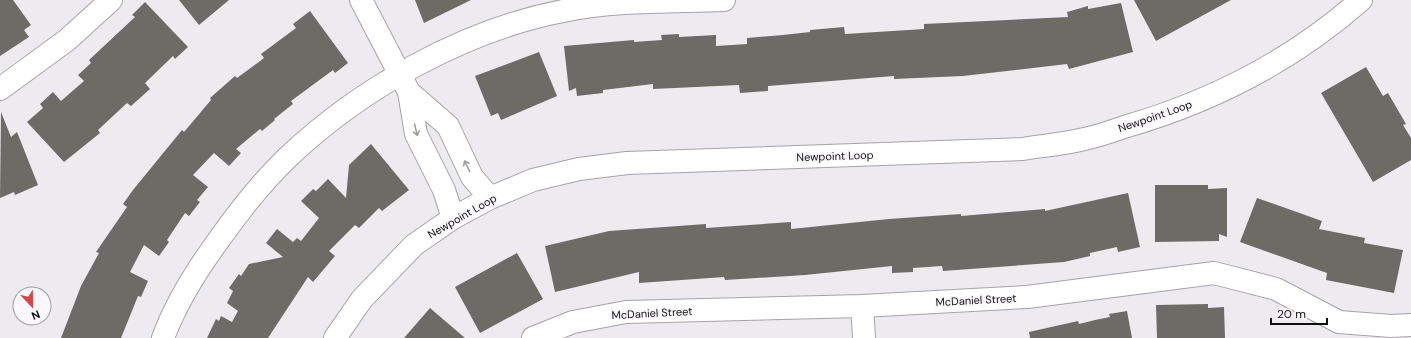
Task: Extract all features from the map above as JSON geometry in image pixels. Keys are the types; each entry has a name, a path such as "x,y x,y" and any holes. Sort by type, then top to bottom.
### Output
{"street":[{"path":"0,89 67,40 111,0"},
{"path":"361,0 404,83 416,134 444,190 453,218"},
{"path":"162,338 177,305 193,278 237,214 261,184 288,157 318,131 404,83 484,33 538,16 599,6 724,0"},
{"name":"Newpoint Loop","path":"335,338 362,299 414,245 453,218 490,198 533,180 579,169 627,162 1023,150 1082,140 1148,120 1209,97 1273,64 1334,24 1361,0"},
{"path":"404,83 448,126 472,177 490,198"},
{"name":"McDaniel Street","path":"533,338 573,322 626,312 862,306 1027,297 1214,273 1276,289 1337,330 1411,325"},
{"path":"862,306 864,338"}],"building":[{"path":"0,0 13,0 31,25 24,30 29,37 0,56"},
{"path":"179,0 229,0 199,25"},
{"path":"415,0 471,0 424,23"},
{"path":"1134,0 1231,0 1156,41"},
{"path":"145,2 188,47 175,59 173,56 145,83 150,89 131,106 127,103 98,130 100,133 64,162 27,122 43,108 40,104 53,92 61,101 84,81 78,75 91,63 89,60 135,17 132,15"},
{"path":"1121,3 1133,52 1069,69 1067,64 963,76 894,79 894,76 768,86 768,91 740,93 739,85 653,89 653,84 603,90 603,93 577,96 576,88 569,91 564,46 634,40 634,42 662,40 661,35 679,34 679,37 716,35 716,46 747,44 747,38 844,27 845,34 924,29 924,24 1068,17 1067,12 1088,6 1088,9"},
{"path":"310,11 348,63 335,73 333,70 291,101 293,104 274,119 275,120 262,131 260,129 236,149 241,153 229,166 214,153 193,175 208,187 197,200 200,202 189,216 185,213 167,240 169,242 159,256 144,245 130,272 148,281 141,297 138,296 121,338 61,338 81,286 99,253 96,252 127,207 123,204 133,190 182,130 184,132 211,100 210,98 235,76 237,78 264,58 261,54 296,28 293,24"},
{"path":"539,52 557,96 501,120 498,113 491,116 475,76"},
{"path":"1366,67 1383,96 1388,93 1406,124 1403,125 1411,138 1411,160 1373,182 1321,93"},
{"path":"1,112 11,137 17,132 38,185 15,195 14,192 0,198"},
{"path":"371,144 409,190 382,211 379,208 359,228 355,225 329,251 335,256 313,282 308,277 268,338 207,338 216,319 219,321 221,316 232,322 238,311 227,303 233,291 229,288 239,274 241,276 249,264 283,257 266,243 277,229 293,242 297,238 301,241 319,218 301,201 313,189 316,191 328,179 346,198 349,165"},
{"path":"1155,185 1208,185 1208,189 1227,188 1227,237 1219,234 1219,241 1155,242"},
{"path":"1128,193 1140,247 1118,252 1117,247 1090,253 1090,256 1064,262 943,271 942,266 913,268 913,272 892,273 892,266 805,275 725,280 724,277 639,283 639,272 555,292 545,246 609,231 706,224 706,228 791,222 791,229 889,219 961,214 961,216 1045,209 1045,211"},
{"path":"1257,198 1322,221 1319,229 1365,238 1364,243 1403,250 1394,293 1326,280 1327,273 1240,242"},
{"path":"517,253 543,299 480,333 455,287"},
{"path":"1208,304 1208,308 1224,307 1225,338 1157,338 1156,305"},
{"path":"430,308 465,338 404,338"},
{"path":"1127,311 1132,338 1030,338 1029,332 1078,321 1079,324 1110,317 1109,314"}]}
